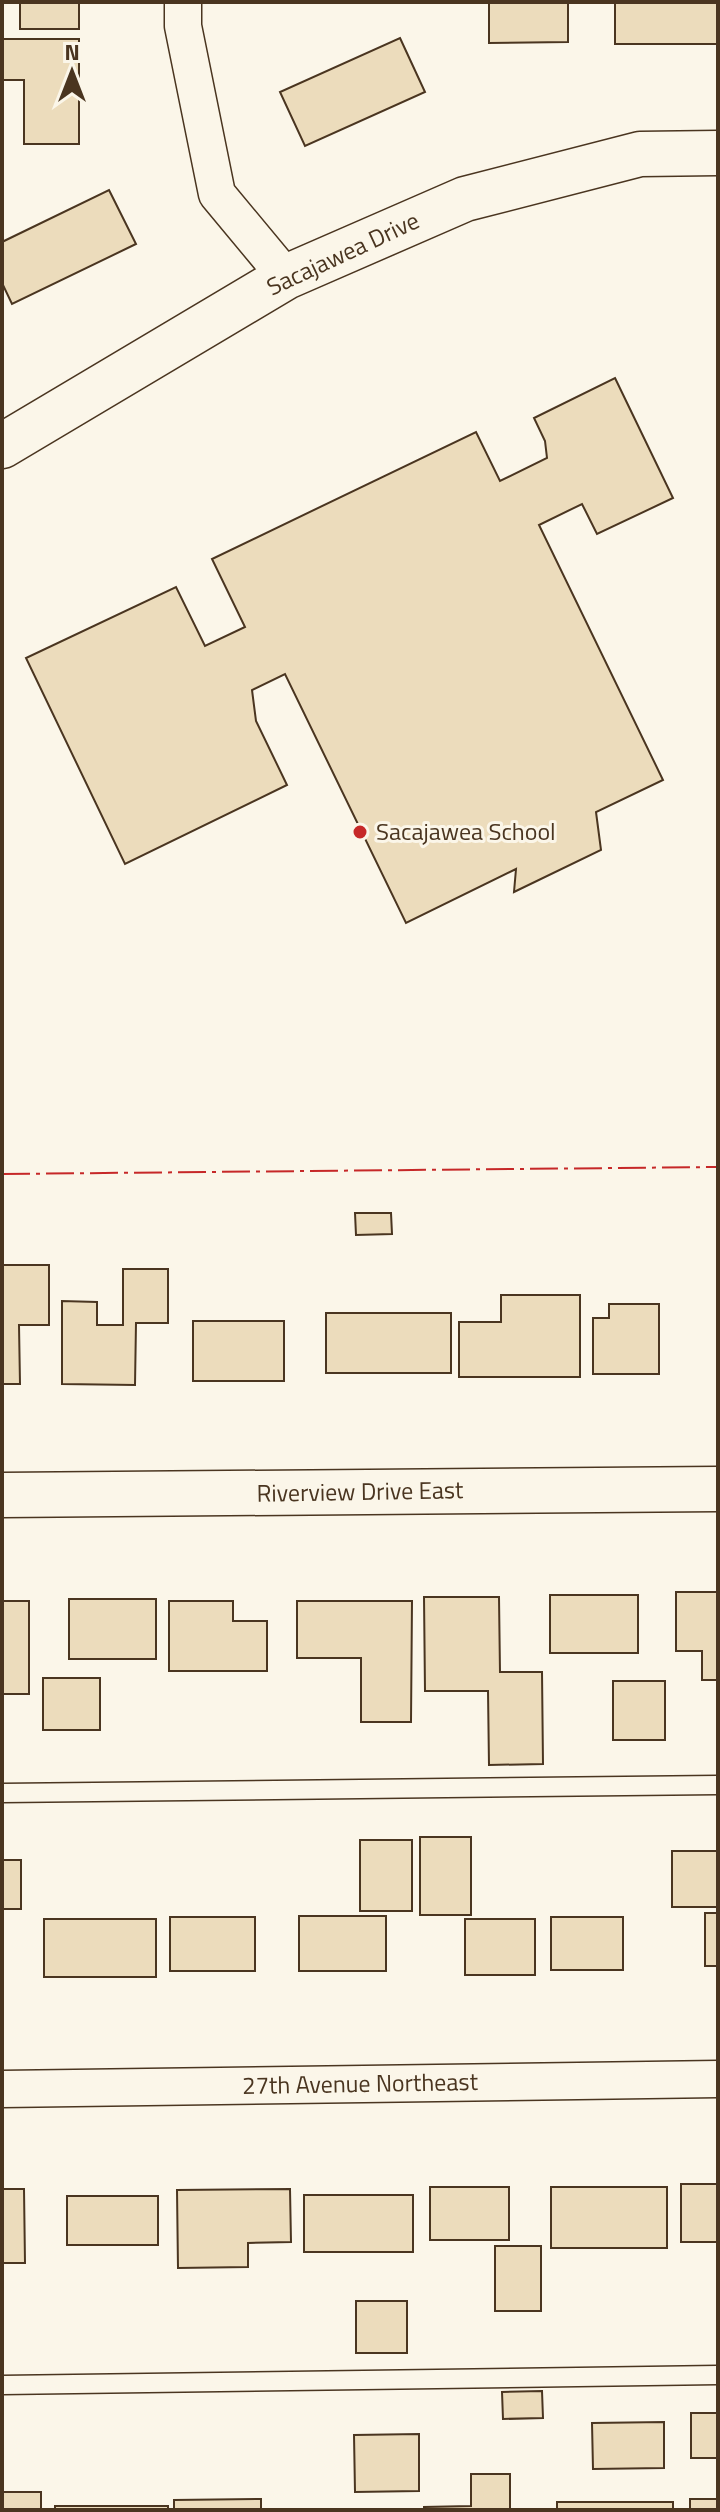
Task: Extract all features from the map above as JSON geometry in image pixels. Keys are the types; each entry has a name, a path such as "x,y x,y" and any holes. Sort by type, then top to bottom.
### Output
{"street":[{"path":"183,2 183,26 217,194 286,277"},
{"name":"Sacajawea Drive","path":"2,446 286,277 465,199 640,154 718,153"},
{"name":"Riverview Drive East","path":"2,1495 718,1489"},
{"name":"27th Avenue Northeast","path":"2,2089 718,2079"}],"lane":[{"path":"2,1793 718,1785"},
{"path":"2,2385 718,2375"}],"building":[{"path":"20,2 79,2 79,29 20,29"},
{"path":"489,2 568,2 568,42 489,43"},
{"path":"615,2 718,2 718,44 615,44"},
{"path":"400,38 425,92 305,146 280,92"},
{"path":"2,39 79,39 79,144 24,144 24,80 2,80"},
{"path":"109,190 136,244 12,304 2,283 2,242"},
{"path":"615,378 673,498 597,534 582,504 539,525 663,780 596,812 601,850 514,892 516,869 406,923 285,674 252,690 256,721 287,785 125,864 26,658 176,587 205,646 245,627 212,559 476,432 500,481 547,458 545,441 534,418"},
{"path":"355,1213 391,1213 392,1234 356,1235"},
{"path":"2,1265 49,1265 49,1325 19,1325 20,1384 2,1384"},
{"path":"123,1269 168,1269 168,1323 136,1323 135,1385 62,1384 62,1301 97,1302 97,1325 123,1325"},
{"path":"501,1295 580,1295 580,1377 459,1377 459,1322 501,1322"},
{"path":"609,1304 659,1304 659,1374 593,1374 593,1318 609,1318"},
{"path":"326,1313 451,1313 451,1373 326,1373"},
{"path":"193,1321 284,1321 284,1381 193,1381"},
{"path":"676,1592 718,1592 718,1680 702,1680 702,1651 676,1651"},
{"path":"550,1595 638,1595 638,1653 550,1653"},
{"path":"424,1597 499,1597 500,1672 542,1672 543,1764 489,1765 488,1691 425,1691"},
{"path":"69,1599 156,1599 156,1659 69,1659"},
{"path":"2,1601 29,1601 29,1694 2,1694"},
{"path":"169,1601 233,1601 233,1621 267,1621 267,1671 169,1671"},
{"path":"297,1601 412,1601 411,1722 361,1722 361,1658 297,1658"},
{"path":"43,1678 100,1678 100,1730 43,1730"},
{"path":"613,1681 665,1681 665,1740 613,1740"},
{"path":"420,1837 471,1837 471,1915 420,1915"},
{"path":"360,1840 412,1840 412,1911 360,1911"},
{"path":"672,1851 718,1851 718,1907 672,1907"},
{"path":"2,1860 21,1860 21,1909 2,1909"},
{"path":"705,1913 718,1913 718,1966 705,1966"},
{"path":"299,1916 386,1916 386,1971 299,1971"},
{"path":"170,1917 255,1917 255,1971 170,1971"},
{"path":"551,1917 623,1917 623,1970 551,1970"},
{"path":"44,1919 156,1919 156,1977 44,1977"},
{"path":"465,1919 535,1919 535,1975 465,1975"},
{"path":"681,2184 718,2184 718,2242 681,2242"},
{"path":"430,2187 509,2187 509,2240 430,2240"},
{"path":"551,2187 667,2187 667,2248 551,2248"},
{"path":"2,2189 24,2189 25,2263 2,2263"},
{"path":"290,2189 291,2242 248,2243 248,2267 178,2268 177,2190"},
{"path":"304,2195 413,2195 413,2252 304,2252"},
{"path":"67,2196 158,2196 158,2245 67,2245"},
{"path":"495,2246 541,2246 541,2311 495,2311"},
{"path":"356,2301 407,2301 407,2353 356,2353"},
{"path":"542,2391 543,2418 503,2419 502,2392"},
{"path":"691,2413 718,2413 718,2458 691,2458"},
{"path":"664,2422 664,2468 593,2469 592,2423"},
{"path":"419,2434 419,2491 355,2492 354,2435"},
{"path":"471,2474 510,2474 510,2510 424,2510 424,2507 471,2506"},
{"path":"2,2492 41,2492 41,2510 2,2510"},
{"path":"261,2499 261,2510 174,2510 174,2500"},
{"path":"690,2499 718,2499 718,2510 690,2510"},
{"path":"557,2502 673,2502 673,2510 557,2510"},
{"path":"55,2506 168,2506 168,2510 55,2510"}],"power":[{"path":"2,1174 718,1167"}],"place":[{"name":"Sacajawea School","path":"360,832"}]}
